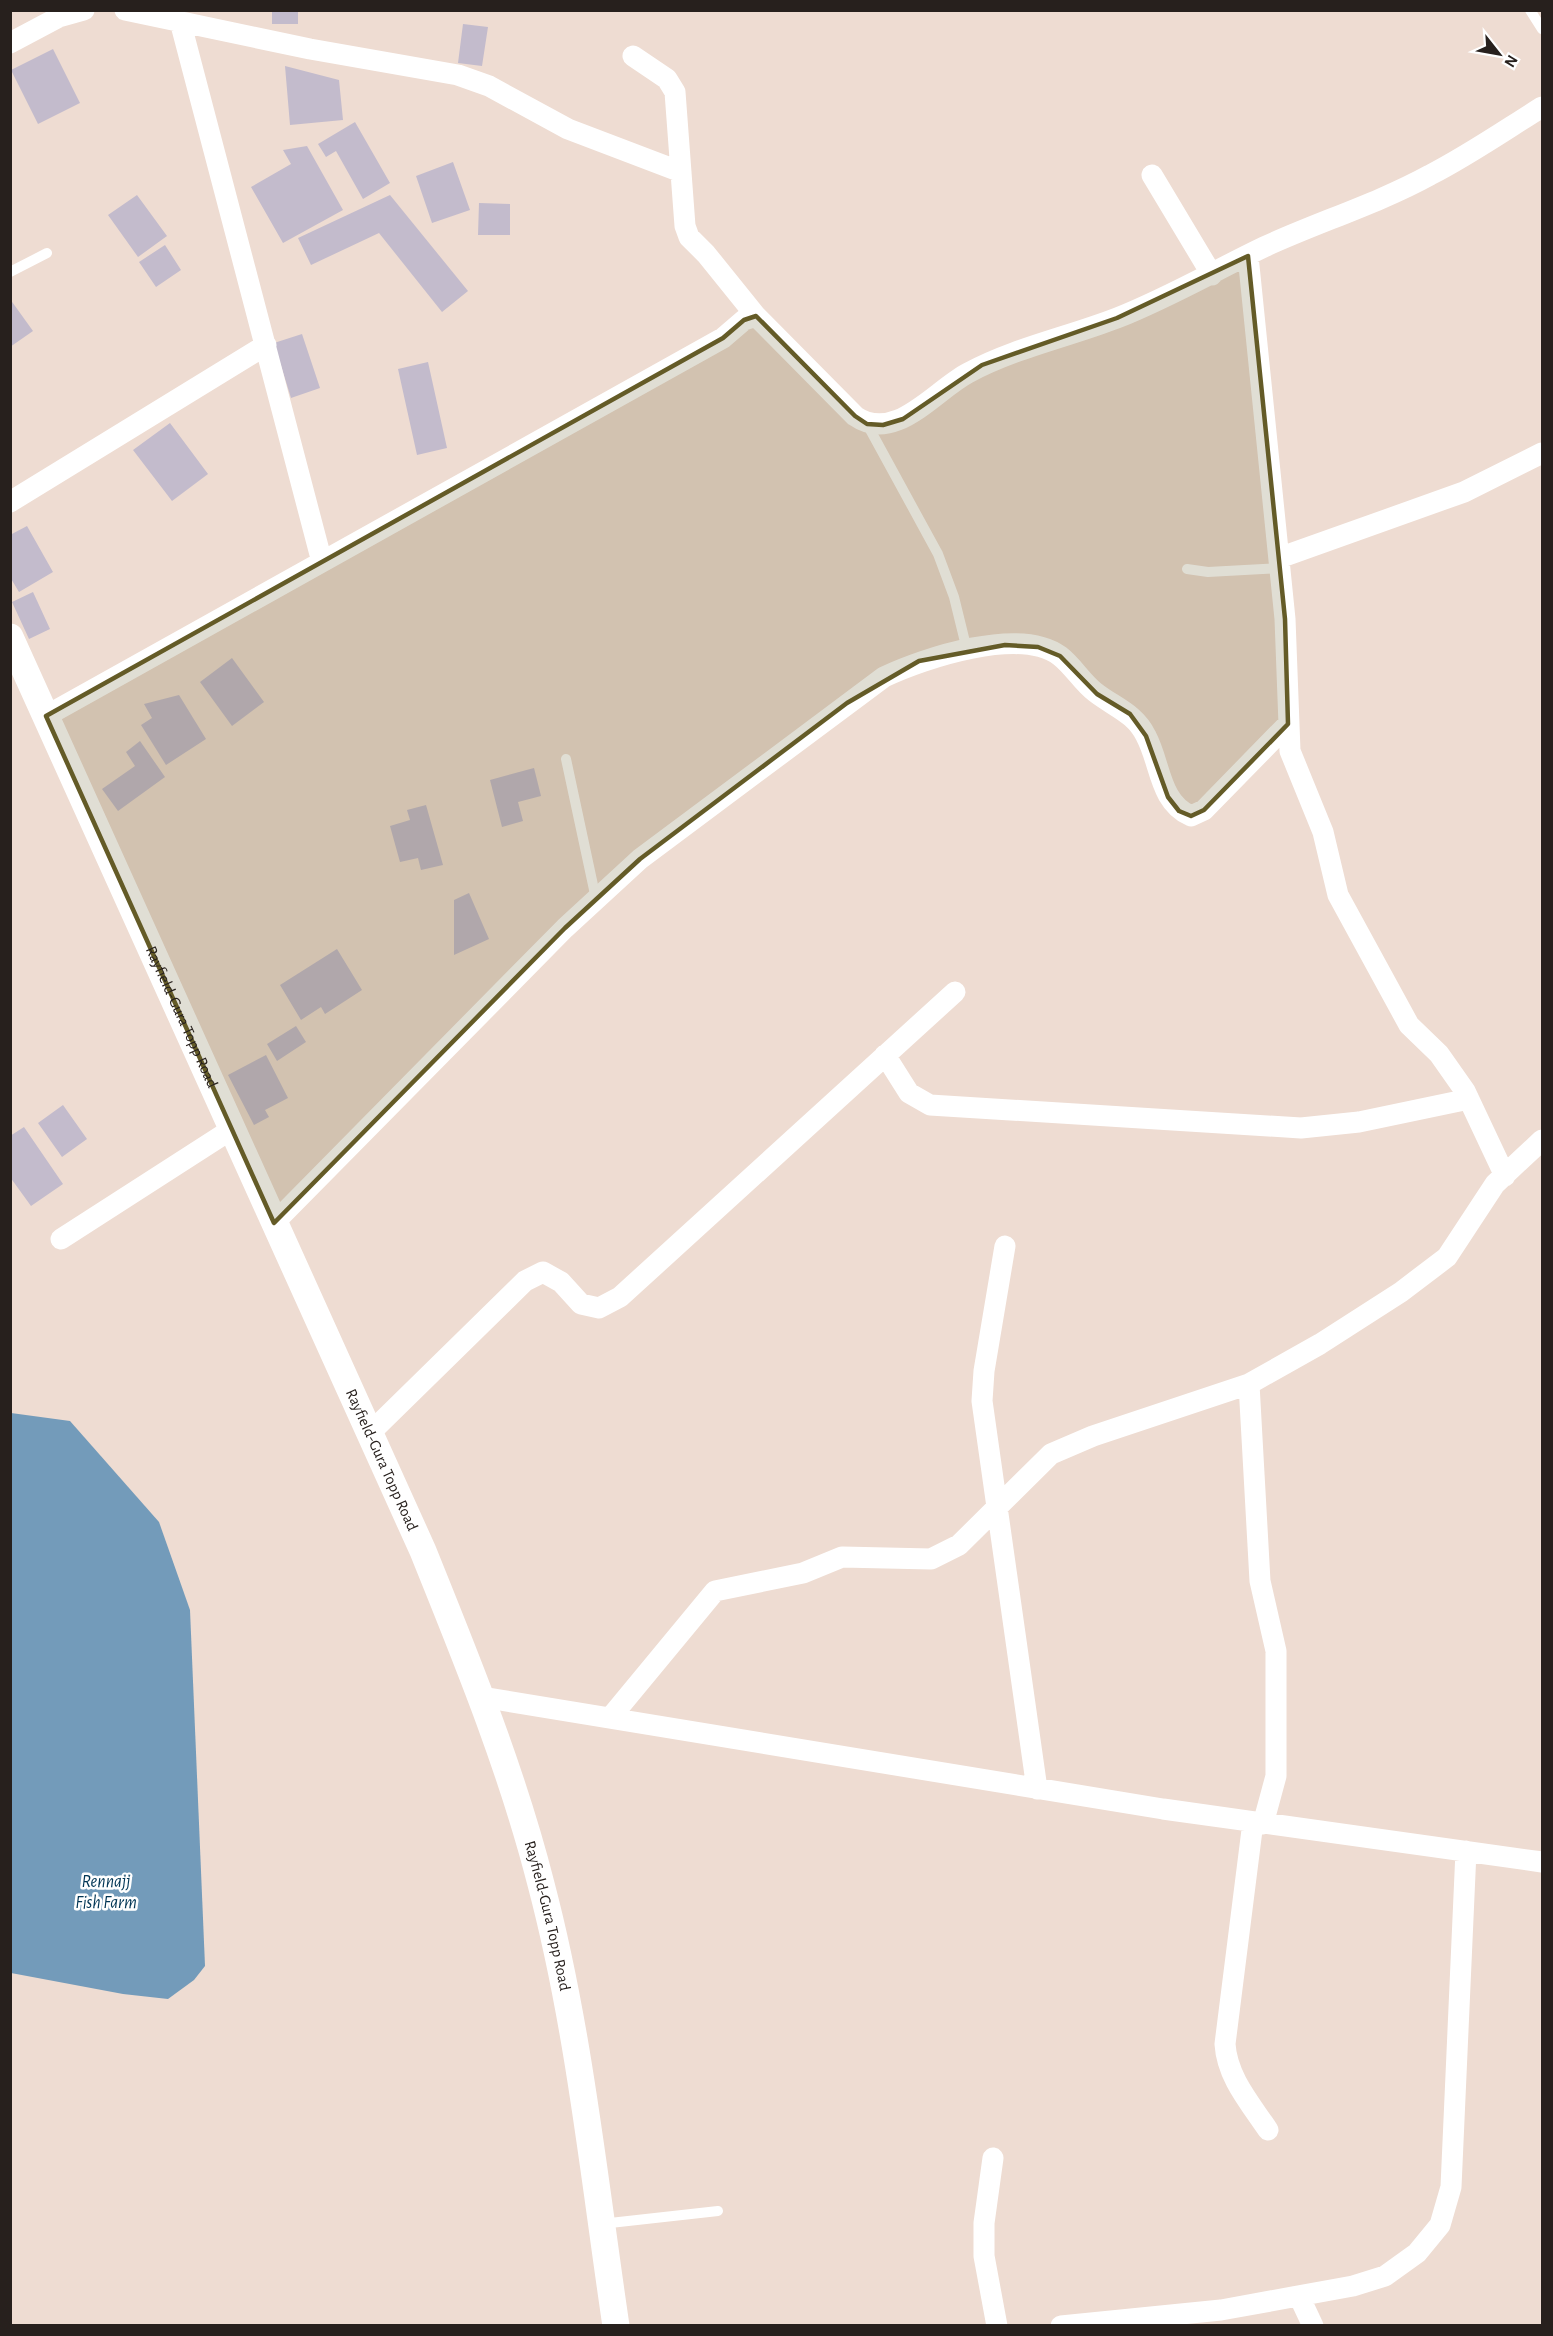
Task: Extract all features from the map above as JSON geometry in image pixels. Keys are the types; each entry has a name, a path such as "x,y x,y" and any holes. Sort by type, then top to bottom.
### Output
{"street":[{"path":"10,43 59,17 84,10"},
{"path":"125,10 310,49 458,75 489,86 568,129 681,171"},
{"path":"180,21 322,562"},
{"path":"633,56 667,79 675,92 685,226 689,237 706,254 756,316 855,416 867,424 883,425 903,419 948,385 982,365 1117,318 1248,256 1429,176 1542,107"},
{"path":"1152,175 1212,274"},
{"path":"1248,256 1280,563 1290,751 1323,832 1338,895 1409,1025 1439,1054 1469,1099 1505,1176"},
{"path":"46,716 723,338 744,320 756,316"},
{"path":"10,502 266,345"},
{"path":"1280,563 1464,492 1542,453"},
{"name":"Rayfield-Gura Topp Road","path":"10,637 423,1551 482,1697 541,1882 563,1977 616,2325"},
{"path":"274,1223 565,928 640,859 884,677 919,661 967,650 1005,645 1038,647 1060,656 1078,678 1097,694 1130,714 1146,736 1168,797 1179,811 1191,816 1204,810 1288,724"},
{"path":"370,1433 525,1281 543,1272 561,1282 581,1305 599,1308 620,1297 956,992"},
{"path":"885,1055 909,1093 930,1105 1301,1128 1359,1122 1469,1099"},
{"path":"61,1239 232,1129"},
{"path":"610,1718 715,1591 803,1573 842,1557 931,1559 959,1545 1051,1454 1093,1436 1249,1384 1320,1344 1401,1292 1447,1257 1495,1184 1542,1140"},
{"path":"1005,1246 984,1371 982,1401 1037,1789"},
{"path":"1249,1384 1260,1581 1276,1651 1276,1776 1258,1823 1225,2044 1226,2061 1234,2079 1268,2130"},
{"path":"482,1697 1037,1789 1258,1823 1542,1862"},
{"path":"1061,2325 1162,2321 1353,2286 1385,2276 1417,2253 1440,2225 1451,2187 1466,1851"},
{"path":"993,2158 986,2200 984,2256 997,2325"},
{"path":"1299,2296 1313,2325"}],"lane":[{"path":"1530,10 1542,29"},
{"path":"10,272 47,252"},
{"path":"867,424 938,554 954,597 967,650"},
{"path":"1187,569 1215,572 1280,563"},
{"path":"566,759 596,900"},
{"path":"601,2224 718,2211"}],"highlighted area":[{"path":"1248,256 1285,619 1288,724 1204,810 1191,816 1179,811 1168,797 1146,736 1130,714 1097,694 1060,656 1038,647 1005,645 919,661 847,703 640,859 565,928 274,1223 46,716 723,338 744,320 756,316 855,416 867,424 883,425 903,419 982,365 1117,318"}],"water":[{"name":"Rennajj Fish Farm","path":"11,1413 70,1421 159,1522 190,1610 205,1966 194,1980 168,1999 123,1994 11,1973"}],"building":[{"path":"272,10 298,10 298,24 272,24"},
{"path":"463,24 488,27 482,66 458,63"},
{"path":"53,49 80,103 38,124 11,70"},
{"path":"285,66 339,80 343,120 290,125"},
{"path":"355,122 390,183 363,199 336,151 326,157 318,144"},
{"path":"307,146 343,210 283,243 251,187 291,164 283,150"},
{"path":"453,162 470,210 432,223 416,176"},
{"path":"137,195 167,236 138,257 108,215"},
{"path":"390,195 468,291 442,312 379,233 311,265 298,238"},
{"path":"479,203 510,204 510,235 478,235"},
{"path":"165,245 181,270 156,287 139,262"},
{"path":"10,299 33,331 10,347"},
{"path":"302,334 320,388 291,398 274,343"},
{"path":"428,362 447,448 417,455 398,369"},
{"path":"170,423 208,474 172,501 133,450"},
{"path":"27,526 53,572 19,592 10,577 10,535"},
{"path":"33,592 50,629 29,639 12,602"},
{"path":"232,658 264,702 232,726 200,682"},
{"path":"179,695 206,739 166,765 141,725 152,718 144,704"},
{"path":"140,741 165,777 118,811 102,789 135,766 126,752"},
{"path":"534,768 541,796 518,802 523,821 502,827 490,780"},
{"path":"426,805 443,865 421,870 418,858 400,862 390,826 410,820 407,810"},
{"path":"469,893 489,939 454,955 454,900"},
{"path":"337,949 362,990 325,1014 321,1007 301,1020 280,985"},
{"path":"296,1026 306,1042 277,1061 267,1044"},
{"path":"266,1055 288,1098 265,1110 269,1117 254,1125 228,1075"},
{"path":"63,1105 87,1139 62,1157 38,1123"},
{"path":"24,1127 63,1184 31,1206 10,1177 10,1136"}]}
